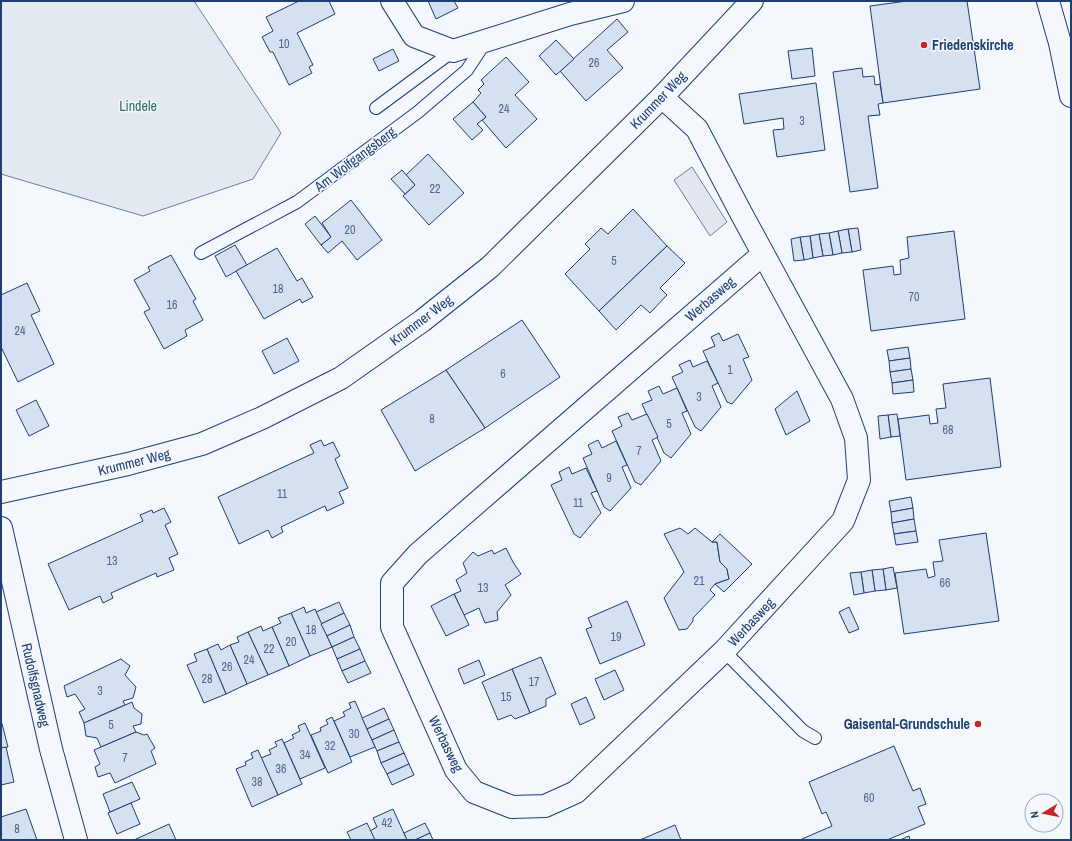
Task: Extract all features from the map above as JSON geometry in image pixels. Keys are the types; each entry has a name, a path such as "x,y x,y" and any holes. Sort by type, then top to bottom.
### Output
{"street":[{"path":"392,1 414,36 453,51 570,14 623,1"},
{"name":"Krummer Weg","path":"1,492 128,464 202,444 262,418 341,378 422,321 490,267 662,97 752,1"},
{"path":"1048,1 1060,43 1071,96"},
{"name":"Werbasweg","path":"662,97 697,129 842,399 856,438 859,480 843,521 724,651 576,792 545,806 512,807 474,792 456,770 392,627 392,583 418,554 763,254"},
{"name":"Rudolfsgnadweg","path":"1,528 51,749 76,840"}],"lane":[{"name":"Am Wolfgangsberg","path":"201,253 297,202 418,112 467,70 487,40"},
{"path":"376,108 453,51"},
{"path":"724,651 802,731 815,738"}],"green space":[{"name":"Lindele","path":"1,1 194,1 281,133 253,179 143,216 1,174"}],"shaded area":[{"path":"692,167 727,222 710,236 674,180"}],"building":[{"path":"299,1 329,1 335,14 297,33 313,65 309,67 312,73 289,85 273,52 270,52 262,37 273,31 266,17"},
{"path":"428,1 454,1 458,8 436,19"},
{"name":"Friedenskirche","path":"907,1 967,1 980,89 883,103 870,6"},
{"path":"617,19 628,32 607,50 623,68 586,101 560,71"},
{"path":"556,40 574,59 556,75 539,56"},
{"path":"812,48 815,76 792,79 788,51"},
{"path":"393,49 399,61 379,71 373,59"},
{"path":"506,57 529,82 515,95 537,119 506,148 482,120 486,117 473,102 481,93 478,90 484,84 481,80"},
{"path":"862,68 863,77 874,76 875,85 880,84 883,103 878,104 880,115 868,116 878,188 850,192 833,72"},
{"path":"816,83 825,150 777,157 773,130 784,129 783,118 744,124 739,94"},
{"path":"473,102 486,117 477,124 483,130 472,140 453,119"},
{"path":"428,154 464,193 429,225 403,196 415,185 406,175"},
{"path":"402,170 415,185 405,194 391,179"},
{"path":"351,200 382,240 357,260 342,241 328,253 321,245 331,237 322,223"},
{"path":"633,209 667,246 599,311 565,274 590,249 585,244 601,228 608,234"},
{"path":"315,216 331,237 321,245 305,224"},
{"path":"858,228 861,250 852,252 848,229"},
{"path":"848,229 852,252 842,253 838,231"},
{"path":"838,231 842,253 833,255 829,233"},
{"path":"954,231 965,319 871,331 863,270 893,266 894,275 901,274 900,260 909,258 907,237"},
{"path":"829,233 833,255 823,256 819,234"},
{"path":"819,234 823,256 813,258 810,236"},
{"path":"810,236 813,258 804,260 800,237"},
{"path":"800,237 804,260 794,261 791,239"},
{"path":"235,245 247,265 226,277 215,256"},
{"path":"667,246 685,263 660,288 667,295 650,313 641,305 616,330 599,311"},
{"path":"277,248 297,281 302,278 313,297 302,303 300,299 264,319 236,271"},
{"path":"171,255 196,299 193,301 203,320 185,330 187,336 164,349 144,312 150,309 134,280 150,271 148,267"},
{"path":"27,283 40,311 31,315 54,364 18,382 1,347 1,295"},
{"path":"522,320 560,377 485,428 446,370"},
{"path":"719,333 723,341 738,334 749,357 743,359 752,380 732,404 727,402 703,351 715,346 711,337"},
{"path":"287,338 299,361 274,374 262,351"},
{"path":"908,347 910,358 889,361 887,350"},
{"path":"910,358 911,369 890,372 889,361"},
{"path":"690,360 693,367 707,361 718,383 712,386 721,407 701,431 695,427 672,377 683,372 679,365"},
{"path":"911,369 913,380 892,383 890,372"},
{"path":"446,370 485,428 415,471 381,410"},
{"path":"990,378 1001,467 906,480 898,419 929,415 930,424 938,423 936,409 946,408 943,384"},
{"path":"913,380 914,392 893,394 892,383"},
{"path":"659,386 663,394 677,388 687,411 682,413 691,434 671,458 664,453 642,404 652,400 648,391"},
{"path":"797,391 810,421 786,435 775,409"},
{"path":"36,400 49,426 29,436 16,410"},
{"path":"628,413 632,420 647,414 658,437 652,440 661,461 641,485 635,482 612,431 622,426 618,417"},
{"path":"897,414 900,436 891,437 888,415"},
{"path":"888,415 891,437 880,439 878,416"},
{"path":"321,440 324,446 333,442 340,456 335,459 348,488 339,492 344,503 327,511 325,506 281,527 283,532 272,538 268,530 239,544 218,497 314,453 310,445"},
{"path":"598,440 602,448 616,441 627,465 622,467 631,488 610,511 604,507 583,458 592,454 588,445"},
{"path":"569,467 572,474 586,468 597,491 591,493 601,513 580,538 574,534 551,485 562,480 559,472"},
{"path":"911,497 913,508 891,512 889,501"},
{"path":"164,508 171,522 165,525 178,554 169,558 174,570 157,577 156,573 111,593 113,598 103,603 100,596 69,610 48,564 143,521 140,515 152,510 153,513"},
{"path":"913,508 914,519 892,523 891,512"},
{"path":"914,519 916,531 894,534 892,523"},
{"path":"680,528 688,534 695,528 712,542 717,542 720,562 727,569 729,579 715,584 710,590 715,595 693,618 693,621 687,629 679,630 664,598 684,572 664,534"},
{"path":"916,531 918,542 896,545 894,534"},
{"path":"986,533 999,621 904,634 895,573 926,569 928,578 935,576 933,562 943,561 939,540"},
{"path":"720,534 752,564 724,592 715,584 729,579 727,569 720,562 717,542 712,542"},
{"path":"506,548 521,574 505,585 511,595 497,612 498,620 485,623 479,608 464,615 454,594 461,591 456,580 467,573 463,563 473,552 478,556 492,550 494,554"},
{"path":"893,567 897,588 886,590 883,569"},
{"path":"883,569 886,590 875,591 872,570"},
{"path":"872,570 875,591 864,593 861,572"},
{"path":"861,572 864,593 854,595 850,573"},
{"path":"454,594 469,625 446,636 431,606"},
{"path":"627,601 645,645 600,664 586,629 592,627 588,618"},
{"path":"339,602 344,613 321,624 316,612"},
{"path":"304,607 306,613 315,609 332,647 310,656 291,613"},
{"path":"849,607 859,629 849,633 839,612"},
{"path":"291,613 310,656 289,666 272,627 281,623 278,618"},
{"path":"344,613 350,625 327,636 321,624"},
{"path":"350,625 354,637 332,647 327,636"},
{"path":"261,626 263,631 272,627 289,666 268,675 248,632"},
{"path":"248,632 268,675 247,684 230,645 239,642 237,637"},
{"path":"354,637 360,649 337,659 332,647"},
{"path":"218,644 221,650 230,645 247,684 226,694 207,649"},
{"path":"207,649 226,694 204,703 187,665 197,661 194,654"},
{"path":"360,649 365,661 342,671 337,659"},
{"path":"541,657 556,694 546,699 546,706 530,713 512,669"},
{"path":"121,659 130,666 125,675 136,687 133,698 123,701 125,705 84,723 79,712 85,709 75,694 67,697 64,686"},
{"path":"479,660 485,675 464,684 458,669"},
{"path":"365,661 371,673 348,683 342,671"},
{"path":"512,669 530,713 515,719 511,715 498,720 482,682"},
{"path":"615,670 624,690 604,700 595,679"},
{"path":"586,697 595,718 580,725 571,704"},
{"path":"355,701 375,747 350,757 334,721 345,716 343,712 351,708 349,703"},
{"path":"132,702 134,708 142,714 141,724 133,726 136,732 101,747 97,738 86,736 84,723"},
{"path":"384,708 389,719 367,729 362,718"},
{"path":"332,717 352,762 328,773 311,735 321,731 320,728 328,724 326,720"},
{"path":"389,719 394,730 372,740 367,729"},
{"path":"1,720 8,747 1,748"},
{"path":"305,723 325,768 300,779 284,743 294,738 292,735 300,731 298,726"},
{"path":"394,730 399,742 377,751 372,740"},
{"path":"136,732 144,735 147,734 155,748 151,751 156,764 115,783 110,773 98,777 95,767 100,764 94,750"},
{"path":"282,739 302,784 278,795 261,758 271,754 269,750 277,746 275,742"},
{"path":"399,742 404,753 381,763 377,751"},
{"path":"894,746 913,791 920,788 926,804 918,807 925,824 887,840 802,840 832,826 826,812 822,814 809,782"},
{"path":"6,747 14,782 1,785 1,748"},
{"path":"258,750 278,795 252,807 236,769 246,765 245,762 253,758 251,753"},
{"path":"404,753 409,764 387,774 381,763"},
{"path":"409,764 414,775 392,785 387,774"},
{"path":"132,782 140,799 110,812 103,794"},
{"path":"131,803 140,824 117,834 108,813"},
{"path":"26,809 37,840 1,840 1,817"},
{"path":"393,809 407,840 375,840 370,831 377,827 373,818"},
{"path":"367,823 375,840 351,840 347,832"},
{"path":"425,823 430,833 415,840 407,840 404,833"},
{"path":"169,824 176,840 134,840"},
{"path":"675,825 681,840 640,840"},
{"path":"430,833 433,840 415,840"},
{"path":"909,836 910,840 900,840"}],"place":[{"name":"Friedenskirche","path":"924,45"},
{"name":"Gaisental-Grundschule","path":"978,724"}]}
